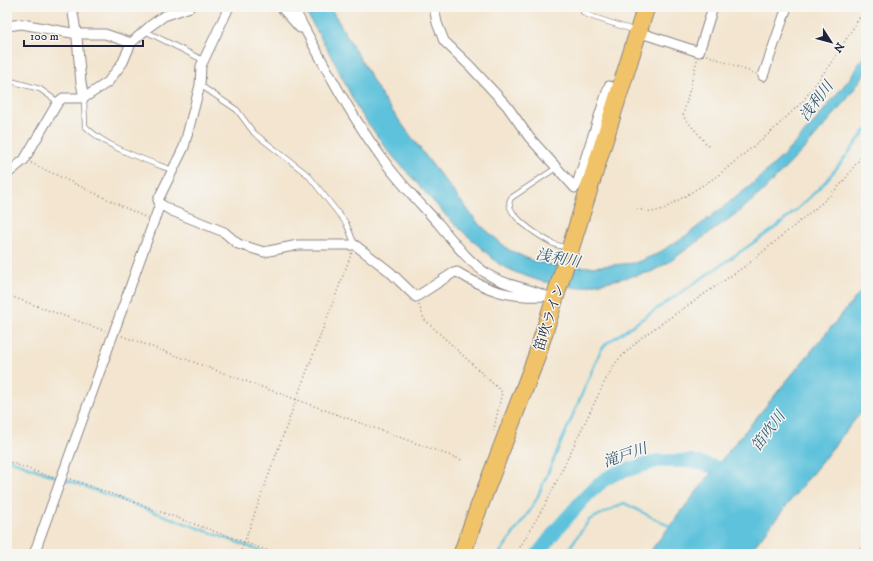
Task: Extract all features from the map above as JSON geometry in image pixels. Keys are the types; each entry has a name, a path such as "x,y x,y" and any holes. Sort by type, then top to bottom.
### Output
{"highway":[{"name":"笛吹ライン","path":"462,554 536,358 553,295 569,252 646,7"}],"street":[{"path":"72,7 77,34 81,83 84,98"},
{"path":"7,174 24,160 58,102 63,98 84,98 108,82 123,62 131,43 144,30 164,16 190,7"},
{"path":"34,554 160,204 158,200 184,147 200,84 200,66 229,7"},
{"path":"281,7 310,38"},
{"path":"293,7 349,110 379,155 454,241 478,266 489,275 507,284 553,295"},
{"path":"434,7 437,23 444,41 470,66 507,106 529,137 575,188 609,86 620,90"},
{"path":"638,32 699,52 713,7"},
{"path":"763,76 788,7"},
{"path":"7,26 22,24 77,34 106,34 131,43"},
{"path":"160,204 172,211 224,232 238,244 264,252 298,245 355,245 389,271 416,298 453,273 457,272 477,284 493,291 528,297 553,295"}],"lane":[{"path":"587,7 583,12 590,16 638,32"},
{"path":"144,30 203,60"},
{"path":"7,80 40,89 58,102"},
{"path":"200,84 237,110 254,133 308,175 346,224 355,245"},
{"path":"84,98 84,126 97,137 172,170"},
{"path":"556,168 511,198 509,201 509,206 513,213 531,230 569,252"}],"path":[{"path":"637,209 652,212 664,209 716,177 770,132 803,100 834,58 865,7"},
{"path":"709,147 683,116 699,52 763,76"},
{"path":"516,554 547,501 606,379 617,361 642,336 748,264 801,222 843,182 866,150"},
{"path":"24,160 154,221"},
{"path":"240,554 296,400 355,245"},
{"path":"7,295 462,460"},
{"path":"416,298 424,320 502,392 498,418 492,439"},
{"path":"7,461 61,478 277,554"},
{"path":"854,554 866,545"}],"water":[{"path":"303,7 330,7 384,100 478,223 509,250 533,261 552,265 590,267 635,263 657,254 687,235 749,187 782,157 812,125 850,78 866,52 866,72 845,102 806,147 763,191 741,210 669,262 651,272 578,288 540,281 517,273 499,264 449,219 390,153 359,111 334,61"},
{"name":"笛吹川","path":"866,285 866,406 748,554 648,554 723,458"}],"waterway":[{"path":"499,554 531,509 537,498 601,350 607,343 775,228 812,196 840,164 866,130"},
{"path":"7,459 59,478"},
{"name":"滝戸川","path":"538,554 557,529 588,494 605,479 617,473 657,461 691,461 734,472"},
{"path":"64,479 269,554"},
{"path":"565,554 589,520 624,503 673,528"}],"water label":[{"name":"浅利川","path":"816,101"},
{"name":"浅利川","path":"558,258"}]}
